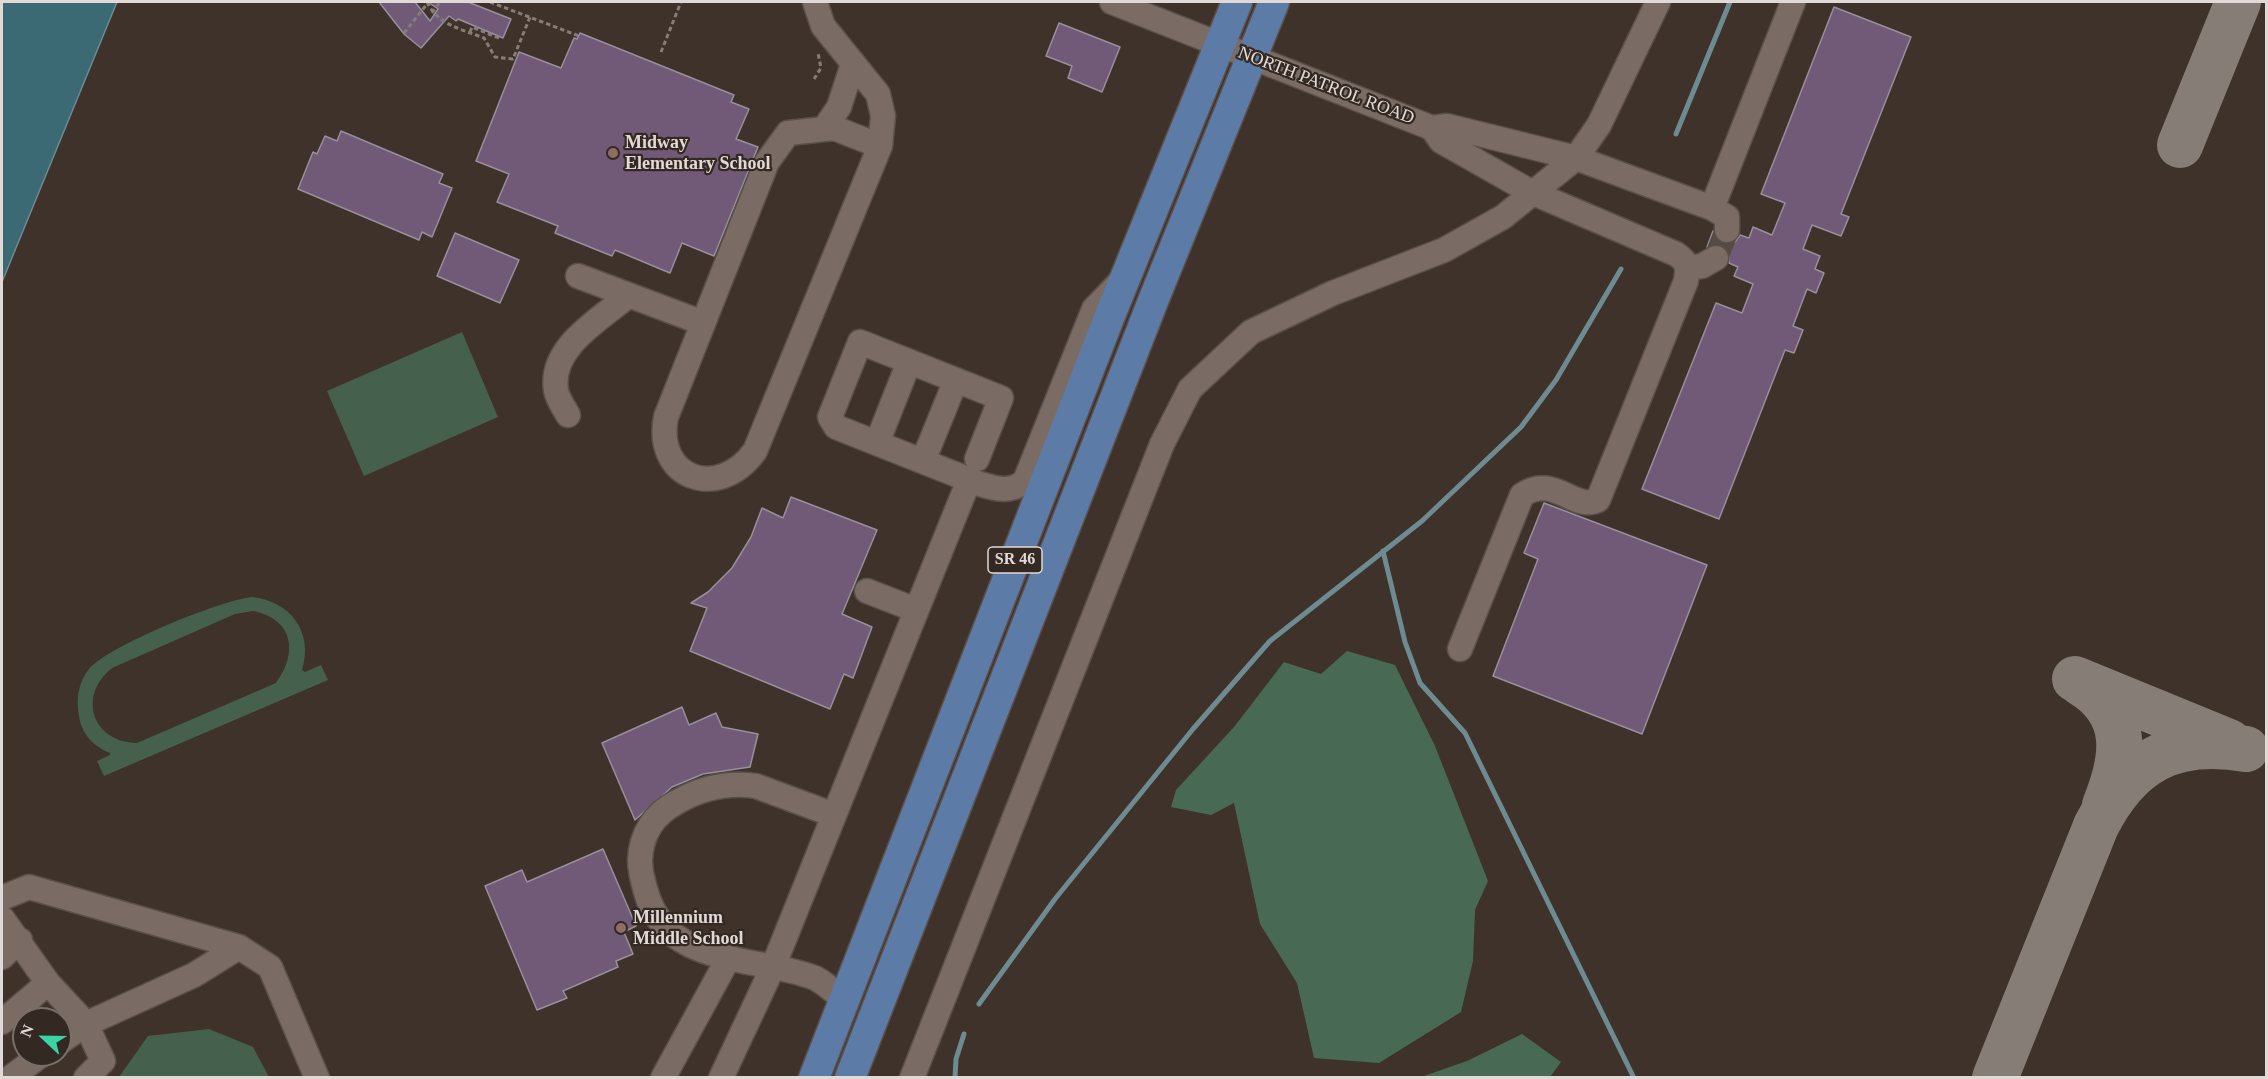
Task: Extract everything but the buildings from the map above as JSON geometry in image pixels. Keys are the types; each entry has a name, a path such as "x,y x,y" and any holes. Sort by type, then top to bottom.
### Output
{"main road":[{"name":"SR 46","path":"814,1077 1127,275 1237,2"},
{"name":"SR 46","path":"850,1077 1274,2"}],"street":[{"path":"815,2 823,26 879,94 884,116 880,146 755,451 735,472 708,481 692,476 679,466 668,451 663,433 666,417 767,162 788,133 834,128 880,146"},
{"name":"NORTH PATROL ROAD","path":"1112,2 1432,128 1447,126 1576,158 1712,208"},
{"path":"912,1077 1162,444 1190,389 1251,332 1322,298 1444,250 1503,217 1531,192 1576,158 1599,125 1658,2"},
{"path":"1728,230 1726,217 1712,208 1793,2"},
{"path":"824,129 839,106 853,64"},
{"name":"NORTH PATROL ROAD","path":"1432,128 1441,141 1531,192 1676,254 1685,260 1688,268"},
{"path":"1488,168 1501,140"},
{"path":"1460,649 1522,495 1539,487 1550,488 1586,502 1598,500 1686,281 1688,268 1702,266 1716,258"},
{"path":"721,1077 773,967 973,470 1001,398 860,342 830,417 836,427 923,461 973,470 993,488 1018,487 1025,481 1094,309 1127,275"},
{"path":"578,276 702,323"},
{"path":"568,415 556,392 556,376 560,360 571,344 629,295"},
{"path":"877,443 909,362"},
{"path":"923,461 956,380"},
{"path":"867,591 916,610"},
{"path":"834,815 756,786 731,784 685,797 672,804 651,823 644,835 640,865 649,903 659,921 684,943 728,959 773,967 817,979 844,999"},
{"path":"2,898 29,887 239,947 270,967 316,1077"},
{"path":"2,918 20,940 48,983 86,1024 103,1061 86,1077"},
{"path":"2,957 20,940"},
{"path":"72,1034 86,1024 194,975 239,947"},
{"path":"663,1077 728,959"},
{"path":"2,1022 48,983"},
{"path":"10,1077 24,1067"}],"path":[{"path":"404,33 427,2 432,13 445,23 484,38 495,57 513,59 530,17"},
{"path":"432,13 440,2"},
{"path":"490,2 579,36"},
{"path":"661,52 681,2"},
{"path":"470,32 472,27 501,39"}],"green space":[{"path":"462,332 498,417 364,476 327,391"},
{"path":"252,597 266,600 288,612 296,621 305,643 302,670 305,672 321,665 328,680 104,776 97,761 110,753 89,739 82,728 79,716 79,691 82,680 89,669 100,659 141,637 192,615","holes":["253,611 277,621 284,629 288,639 287,660 276,683 137,743 122,741 109,735 100,726 94,716 95,691 101,679 112,668 235,614"]},
{"path":"1347,651 1395,665 1435,746 1488,881 1475,910 1473,961 1461,1012 1379,1063 1314,1058 1297,983 1260,924 1234,803 1211,815 1171,807 1176,790 1234,727 1284,662 1321,674"},
{"path":"209,1029 253,1047 269,1077 119,1077 148,1036"},
{"path":"1522,1034 1561,1062 1550,1077 1424,1076 1467,1061"}],"water":[{"path":"2,2 117,2 2,282"}],"waterway":[{"path":"1676,134 1730,2"},
{"path":"979,1004 1055,899 1193,729 1270,641 1422,521 1521,427 1556,380 1621,269"},
{"path":"1383,551 1405,642 1420,683 1465,733 1634,1078"},
{"path":"955,1078 956,1059 964,1034"}],"taxiway":[{"path":"2180,145 2238,2"},
{"path":"2075,679 2229,742"},
{"path":"2081,683 2109,708 2116,722 2119,754 2105,805"},
{"path":"1995,1078 2096,826 2123,785 2139,770 2175,751 2220,746 2246,749"}],"tunnel":[{"path":"1716,258 1727,230"}],"place":[{"name":"Midway Elementary School","path":"613,153"},
{"name":"Millennium Middle School","path":"621,928"}]}
